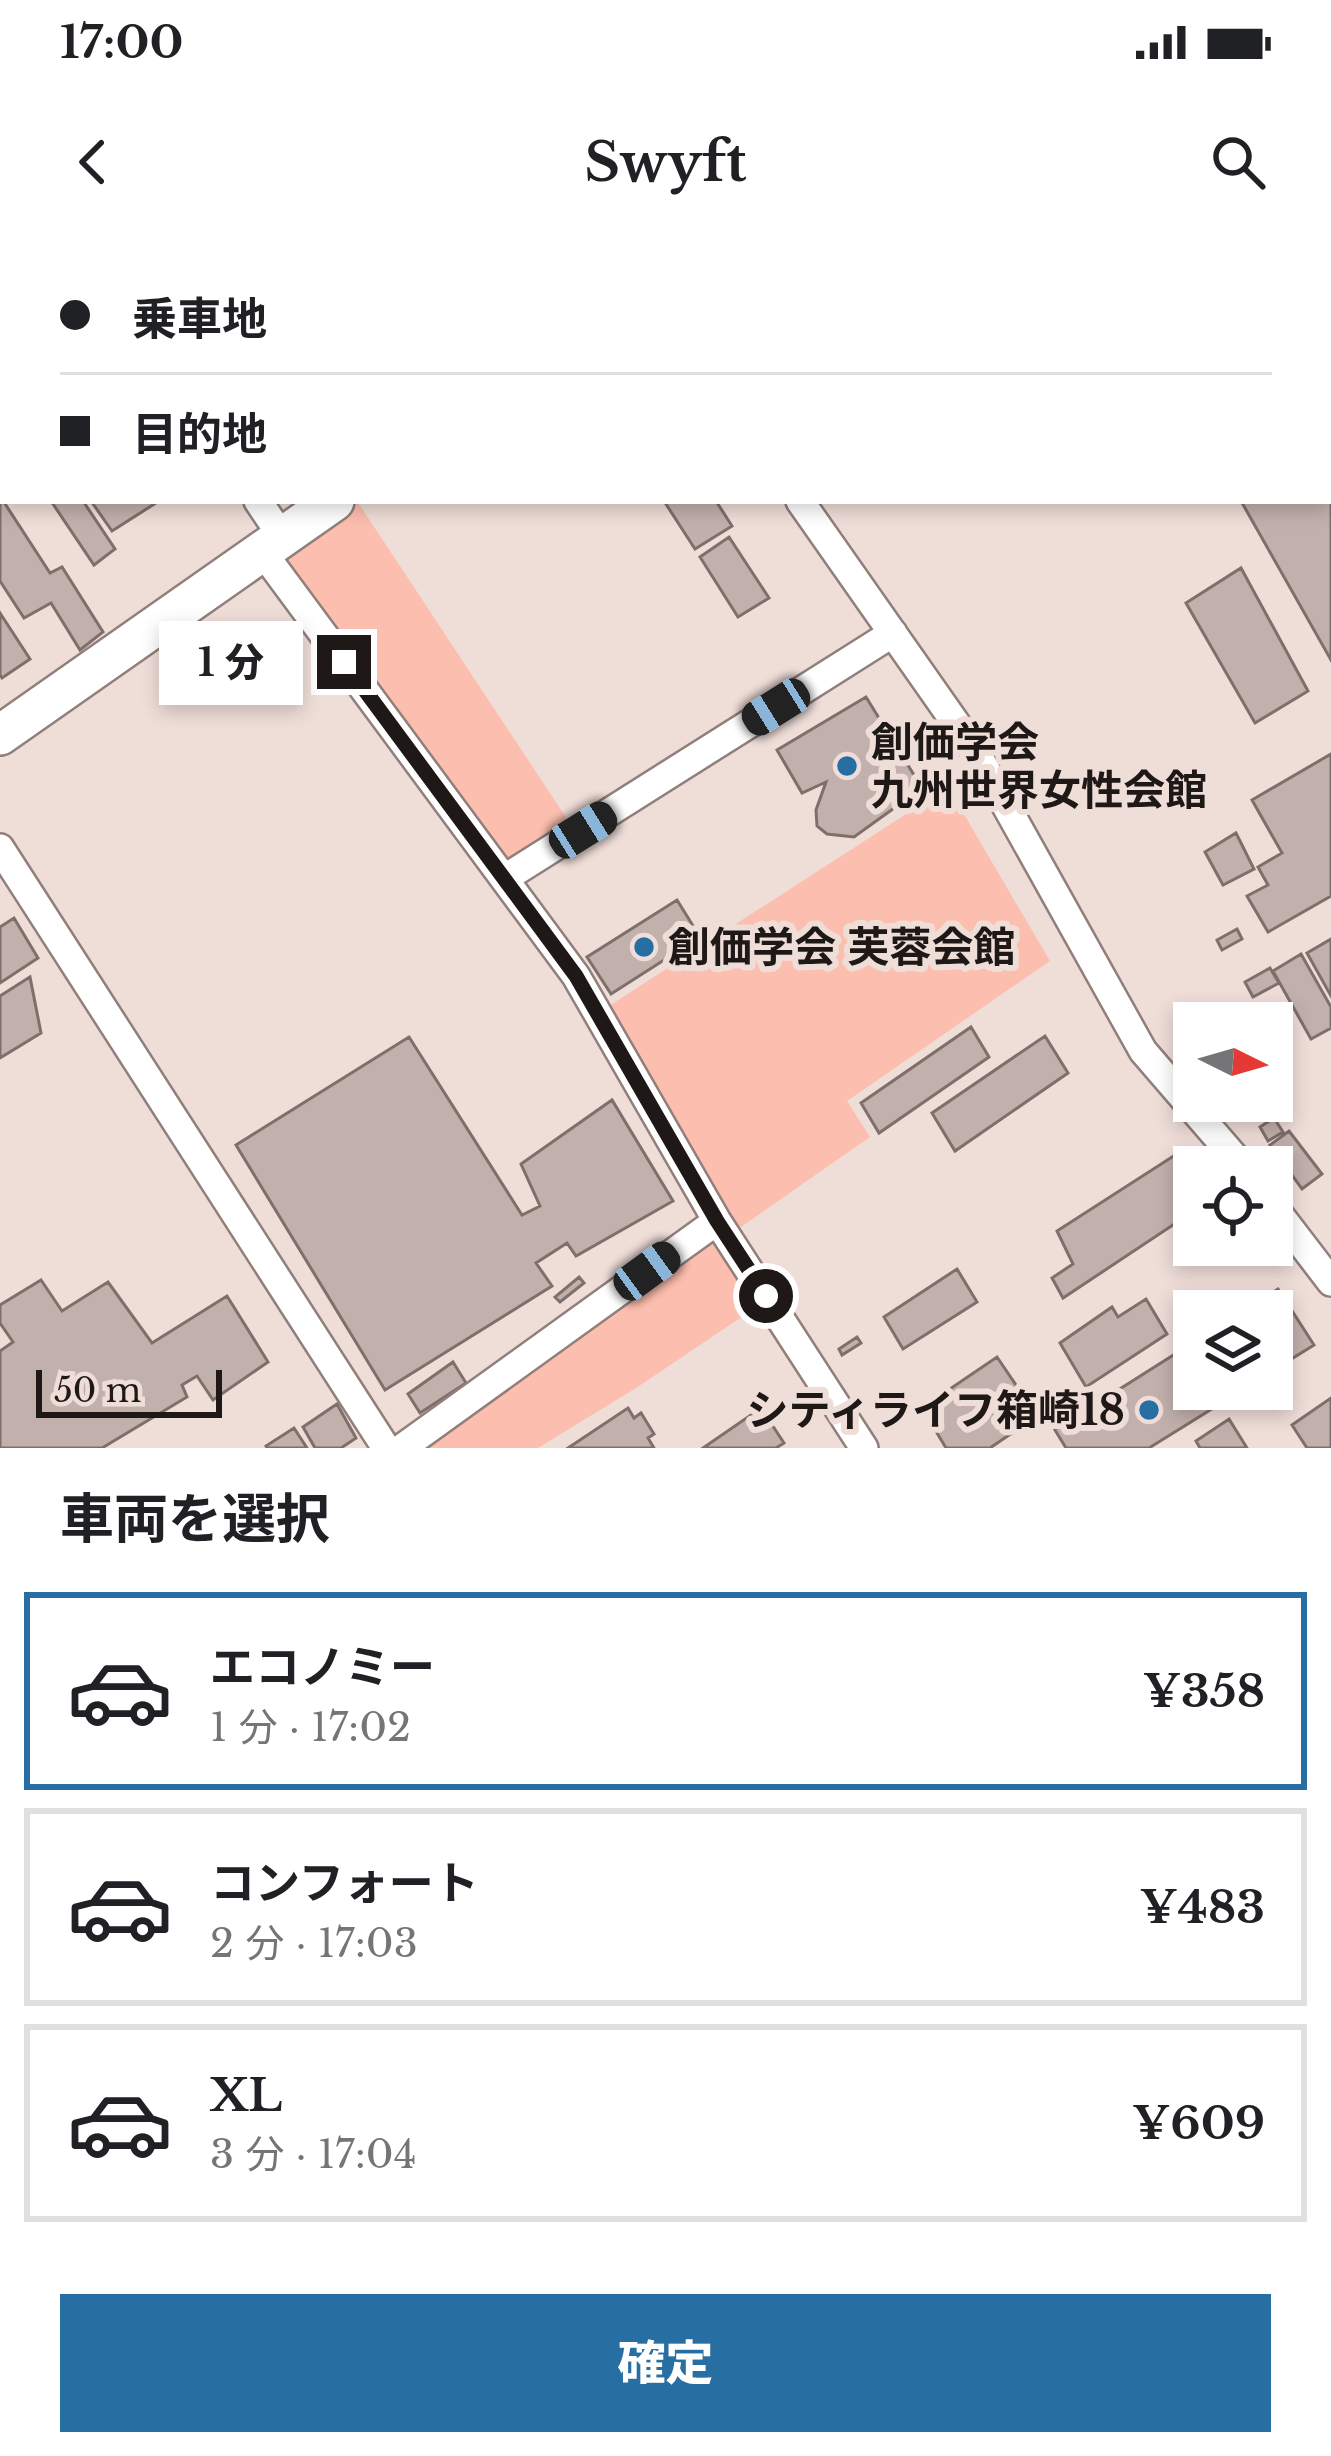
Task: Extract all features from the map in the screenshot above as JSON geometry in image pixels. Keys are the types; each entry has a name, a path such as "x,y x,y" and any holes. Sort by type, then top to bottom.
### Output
{"street":[{"path":"259,504 274,546 576,976 717,1221 864,1448"},
{"path":"0,735 330,504"},
{"path":"802,504 976,752 1143,1051 1225,1146"},
{"path":"505,878 893,633"},
{"path":"0,848 386,1448"},
{"path":"402,1448 717,1221"},
{"path":"1293,1232 1331,1282"}],"shaded area":[{"path":"359,504 571,825 507,865 282,558"},
{"path":"948,787 1050,961 847,1101 870,1137 738,1229 609,1006"},
{"path":"712,1241 755,1308 538,1448 426,1448"}],"building":[{"path":"0,504 5,504 50,573 62,567 103,632 80,650 51,603 24,618 0,581"},
{"path":"53,504 85,504 115,549 94,565"},
{"path":"93,504 154,504 112,531"},
{"path":"666,504 718,504 732,526 695,549"},
{"path":"1243,504 1331,504 1331,660"},
{"path":"729,537 769,598 738,617 700,557"},
{"path":"1241,568 1308,691 1255,723 1186,603"},
{"path":"0,613 30,659 2,678 0,675"},
{"name":"創価学会 九州世界女性会館","path":"866,697 922,788 854,837 827,834 817,826 816,810 826,782 802,793 777,750"},
{"path":"1331,754 1331,896 1268,932 1247,896 1268,885 1258,867 1282,853 1252,800"},
{"path":"1236,833 1254,869 1223,885 1205,852"},
{"name":"創価学会 芙蓉会館","path":"677,900 700,937 611,994 587,957"},
{"path":"14,918 38,958 0,983 0,927"},
{"path":"1237,929 1242,939 1222,950 1217,940"},
{"path":"1331,939 1331,996 1307,953"},
{"path":"1301,954 1331,1007 1331,1028 1311,1039 1273,971"},
{"path":"1270,968 1279,983 1253,997 1245,982"},
{"path":"30,977 41,1033 0,1058 0,996"},
{"path":"971,1027 989,1057 879,1133 861,1103"},
{"path":"1045,1036 1068,1073 955,1151 932,1113"},
{"path":"409,1037 522,1215 540,1206 521,1164 612,1100 673,1201 576,1256 567,1243 536,1263 552,1286 385,1390 236,1145"},
{"path":"1277,1122 1283,1132 1268,1141 1260,1127"},
{"path":"1289,1131 1322,1174 1302,1189 1293,1177 1293,1146 1270,1145"},
{"path":"1173,1156 1173,1225 1063,1298 1052,1278 1073,1264 1057,1231"},
{"path":"957,1269 977,1302 903,1349 884,1317"},
{"path":"579,1277 584,1283 560,1302 555,1297"},
{"path":"41,1280 62,1311 108,1282 152,1343 227,1296 268,1362 213,1400 197,1376 182,1385 187,1397 102,1448 0,1448 0,1351 13,1342 0,1323 0,1305"},
{"path":"1146,1299 1167,1334 1086,1387 1060,1343 1112,1307 1118,1317"},
{"path":"1293,1312 1314,1345 1293,1358"},
{"path":"857,1337 861,1343 842,1355 839,1349"},
{"name":"シティライフ箱崎18","path":"1173,1355 1173,1410 1210,1410 1149,1448 1066,1448 1055,1430"},
{"path":"997,1357 1037,1416 990,1448 946,1448 922,1408"},
{"path":"453,1362 466,1383 420,1413 408,1394"},
{"path":"1331,1398 1331,1448 1307,1448 1292,1425"},
{"path":"337,1404 356,1438 341,1448 315,1448 303,1427"},
{"path":"628,1408 634,1418 641,1413 654,1434 648,1438 654,1448 568,1448"},
{"path":"761,1408 784,1443 776,1448 703,1448"},
{"path":"1229,1419 1247,1448 1200,1448 1196,1441"},
{"path":"294,1428 307,1448 267,1448 266,1446"}],"place":[{"name":"創価学会 九州世界女性会館","path":"847,766"},
{"name":"創価学会 芙蓉会館","path":"644,947"},
{"name":"シティライフ箱崎18","path":"1149,1410"}],"route":[{"path":"344,662 576,976 717,1221 766,1296"}]}
